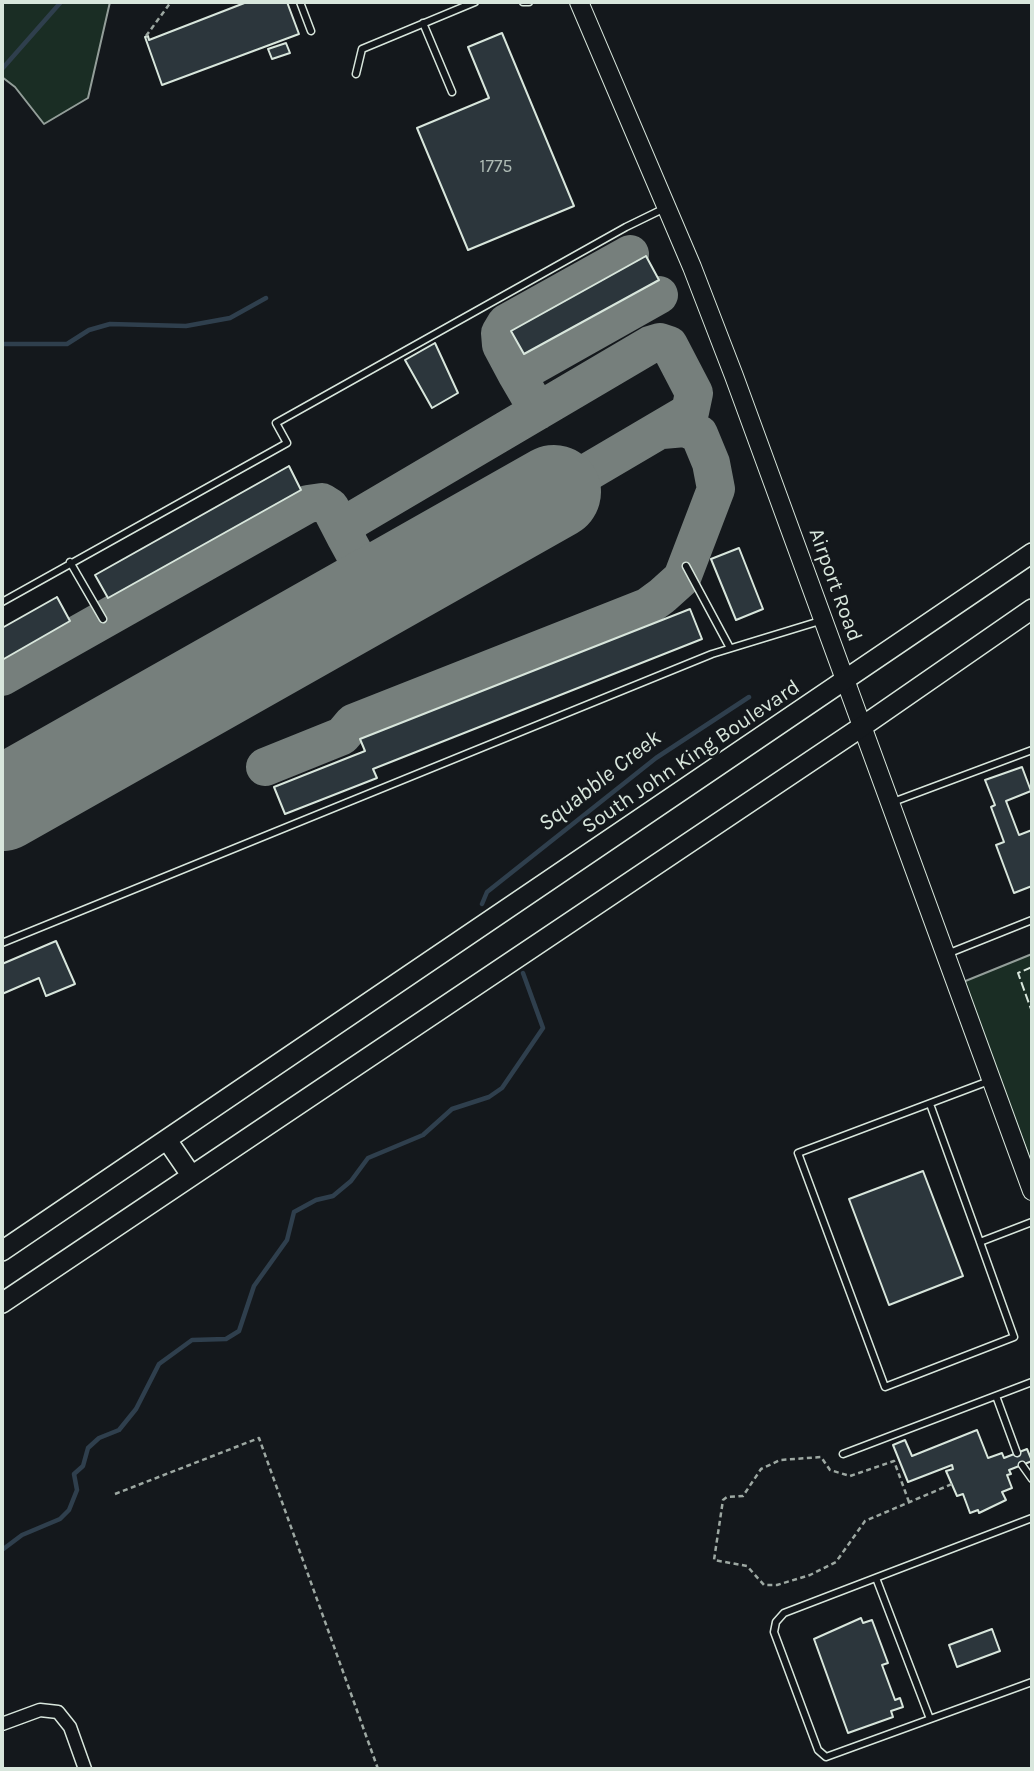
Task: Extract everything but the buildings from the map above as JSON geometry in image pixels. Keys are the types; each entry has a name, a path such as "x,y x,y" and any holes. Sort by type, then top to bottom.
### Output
{"main road":[{"name":"South John King Boulevard","path":"2,1251 1032,553"},
{"path":"2,1303 863,726 1032,609"},
{"path":"167,1140 191,1175"}],"street":[{"name":"Airport Road","path":"579,2 730,364 1031,1181"},
{"path":"2,1724 40,1710 58,1712 70,1727 85,1769"}],"lane":[{"path":"300,2 311,31"},
{"path":"356,74 362,49 475,2"},
{"path":"523,2 529,2"},
{"path":"423,23 452,92"},
{"path":"2,602 286,443 276,423 614,234 667,208"},
{"path":"70,562 103,619"},
{"path":"687,566 730,648"},
{"path":"2,943 730,648 823,620"},
{"path":"892,802 1032,750"},
{"path":"947,954 1032,920"},
{"path":"930,1104 1014,1336 885,1387 798,1153 992,1080"},
{"path":"980,1242 1032,1222"},
{"path":"843,1454 1032,1382"},
{"path":"996,1396 1017,1453"},
{"path":"1022,1465 1032,1479"},
{"path":"1032,1518 784,1613 776,1622 774,1632 818,1750 826,1757 838,1755 1032,1682"},
{"path":"876,1578 930,1719"}],"path":[{"path":"146,36 171,2"},
{"path":"115,1494 259,1438 378,1769"},
{"path":"909,1502 894,1461 849,1476 830,1470 821,1457 780,1460 761,1469 743,1496 727,1497 723,1500 714,1560 747,1566 757,1581 764,1585 778,1585 810,1575 836,1562 865,1521 951,1484"}],"green space":[{"path":"2,2 110,2 88,98 44,124 15,87 2,77"},
{"path":"1032,954 1032,1165 963,982"}],"waterway":[{"path":"2,69 61,2"},
{"path":"2,344 67,344 89,330 110,324 186,326 230,318 266,298"},
{"name":"Squabble Creek","path":"482,904 487,892 656,758 749,697"},
{"name":"Squabble Creek","path":"2,1550 22,1535 60,1519 69,1510 77,1490 74,1474 83,1466 88,1448 99,1438 119,1430 136,1409 159,1364 192,1340 226,1339 239,1331 254,1286 287,1240 294,1212 316,1200 333,1196 351,1181 368,1158 423,1135 452,1109 489,1097 502,1088 543,1028 523,973"}],"taxiway":[{"path":"517,375 501,345 500,333 506,323 630,254"},
{"path":"538,411 517,375 659,295"},
{"path":"376,593 346,538 346,530 353,520 650,345 660,342 669,345 694,393 690,412 554,492"},
{"path":"265,767 342,736 353,723 647,607 662,596 682,578 716,489 711,463 699,434 685,428 662,430"},
{"path":"2,677 308,504 322,502 330,507 346,538"}],"runway":[{"path":"2,804 554,492"}],"fence":[{"path":"1032,967 1018,973 1032,1012"}]}
